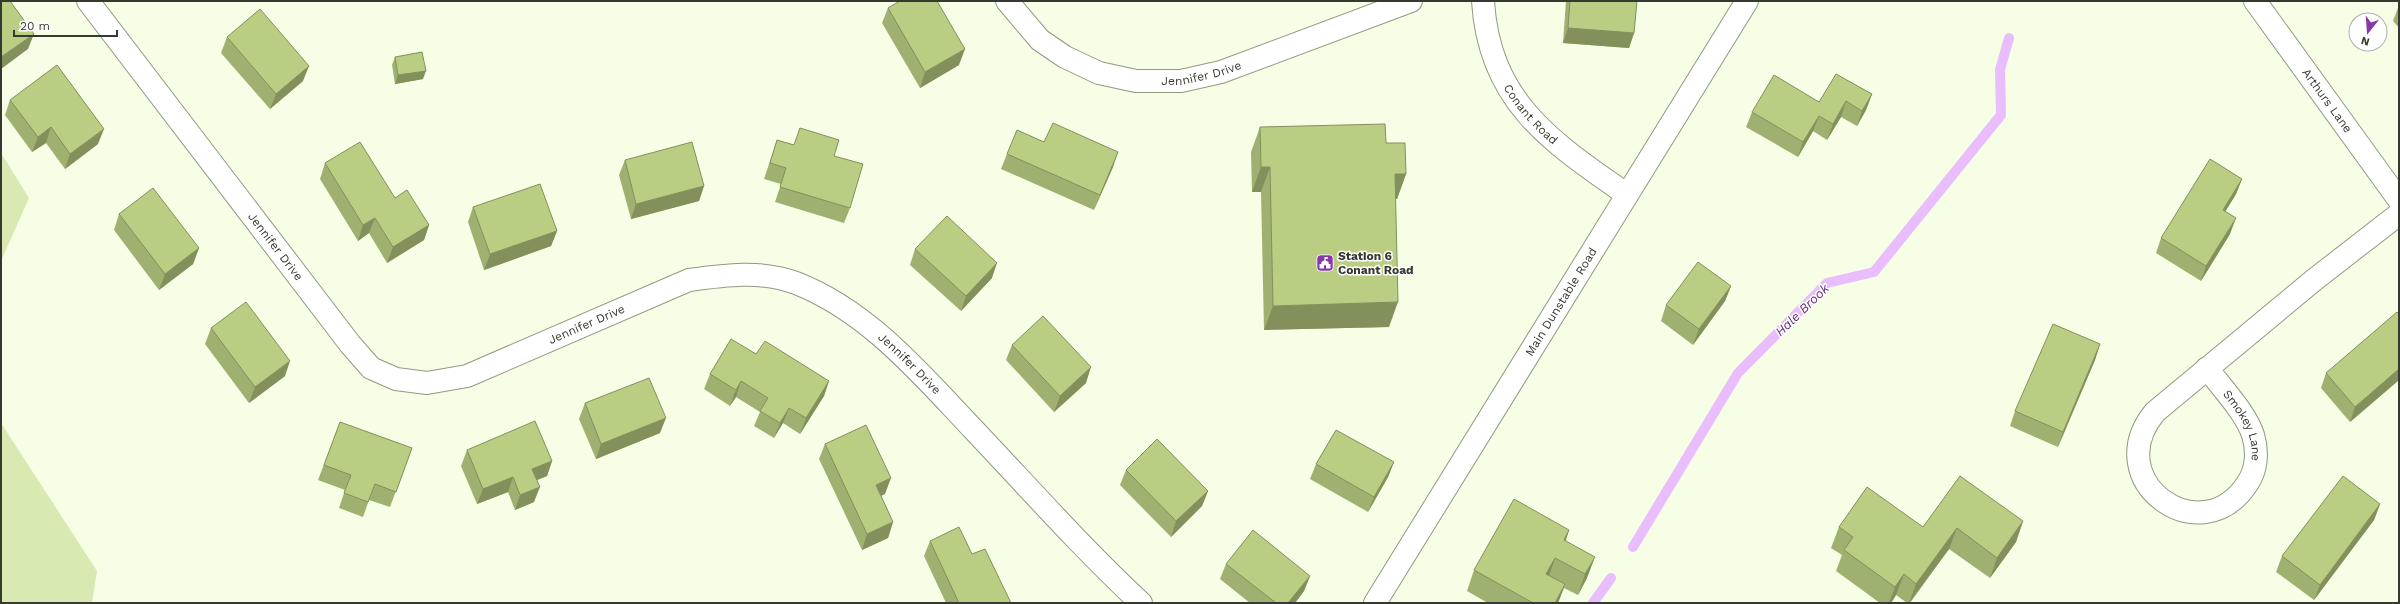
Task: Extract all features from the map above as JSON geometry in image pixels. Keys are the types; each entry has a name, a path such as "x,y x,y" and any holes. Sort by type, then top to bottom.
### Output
{"street":[{"name":"Jennifer Drive","path":"88,1 345,337 371,368 396,380 427,383 467,376 689,280 723,275 760,274 796,283 834,302 871,328 938,392 1108,573 1141,603"},
{"name":"Jennifer Drive","path":"1007,1 1040,40 1065,57 1099,73 1136,81 1181,81 1221,72 1411,1"},
{"name":"Conant Road","path":"1484,1 1484,18 1493,57 1512,94 1533,123 1562,150 1626,194"},
{"name":"Main Dunstable Road","path":"1375,603 1746,1"},
{"name":"Arthurs Lane","path":"2255,1 2399,200"},
{"name":"Smokey Lane","path":"2207,368 2248,423 2256,446 2256,458 2250,481 2235,499 2214,510 2190,512 2167,505 2149,489 2139,467 2138,443 2142,431 2155,412 2207,368 2314,280 2399,214"}],"green space":[{"path":"1,153 29,198 1,261"},
{"path":"1,423 97,571 92,603 1,603"}],"building":[{"path":"1,1 10,1 34,34 1,57"},
{"path":"900,1 937,1 965,49 925,72 888,8"},
{"path":"1570,1 1637,1 1634,33 1568,28"},
{"path":"260,9 309,66 276,94 227,37"},
{"path":"422,52 426,71 398,75 395,57"},
{"path":"57,65 104,129 70,154 51,127 38,137 10,100"},
{"path":"1836,74 1872,94 1862,111 1846,101 1833,124 1819,116 1803,142 1752,112 1774,75 1819,102"},
{"path":"1053,123 1118,152 1100,195 1007,154 1017,130 1044,142"},
{"name":"Station 6 Conant Road","path":"1385,124 1386,143 1405,143 1406,174 1395,174 1398,302 1273,306 1270,167 1261,167 1260,127"},
{"path":"800,128 839,140 834,156 863,164 850,208 780,187 786,168 770,163 777,140 794,145"},
{"path":"360,142 395,198 407,190 429,225 393,247 375,218 363,225 325,163"},
{"path":"692,142 704,186 636,204 625,160"},
{"path":"2210,159 2242,179 2223,210 2236,218 2206,266 2161,238"},
{"path":"540,184 557,231 490,254 473,207"},
{"path":"153,188 199,248 165,274 119,214"},
{"path":"947,216 997,263 966,296 915,249"},
{"path":"1698,262 1731,286 1699,329 1666,305"},
{"path":"246,302 290,361 255,387 211,328"},
{"path":"2397,312 2399,314 2399,369 2355,407 2326,373"},
{"path":"1043,316 1091,367 1060,396 1012,345"},
{"path":"2053,324 2100,344 2063,432 2015,411"},
{"path":"731,339 756,354 765,341 829,381 806,418 789,408 780,423 760,411 768,398 741,381 736,390 710,374"},
{"path":"649,378 666,418 601,444 585,403"},
{"path":"535,421 552,461 532,469 540,487 520,495 513,477 483,489 467,450"},
{"path":"340,422 412,448 396,492 375,484 368,502 344,493 351,475 324,465"},
{"path":"866,425 891,478 876,485 893,522 867,534 825,444"},
{"path":"1336,430 1394,462 1374,497 1316,464"},
{"path":"1157,439 1208,491 1176,521 1126,470"},
{"path":"1960,476 2023,521 1997,558 1957,528 1916,584 1904,574 1895,587 1844,550 1853,537 1839,527 1867,487 1923,527"},
{"path":"2343,476 2380,504 2320,585 2282,556"},
{"path":"1514,499 1569,530 1564,540 1595,557 1585,574 1555,558 1546,574 1565,584 1555,603 1533,603 1474,570"},
{"path":"959,527 972,554 985,549 1011,603 959,603 930,541"},
{"path":"1253,530 1310,576 1288,603 1276,603 1226,564"}],"waterway":[{"name":"Hale Brook","path":"1633,547 1738,373 1827,283 1874,272 2001,115 2000,70 2009,38"},
{"name":"Hale Brook","path":"1593,603 1611,578"}],"place":[{"name":"Station 6 Conant Road","path":"1325,263"}]}
